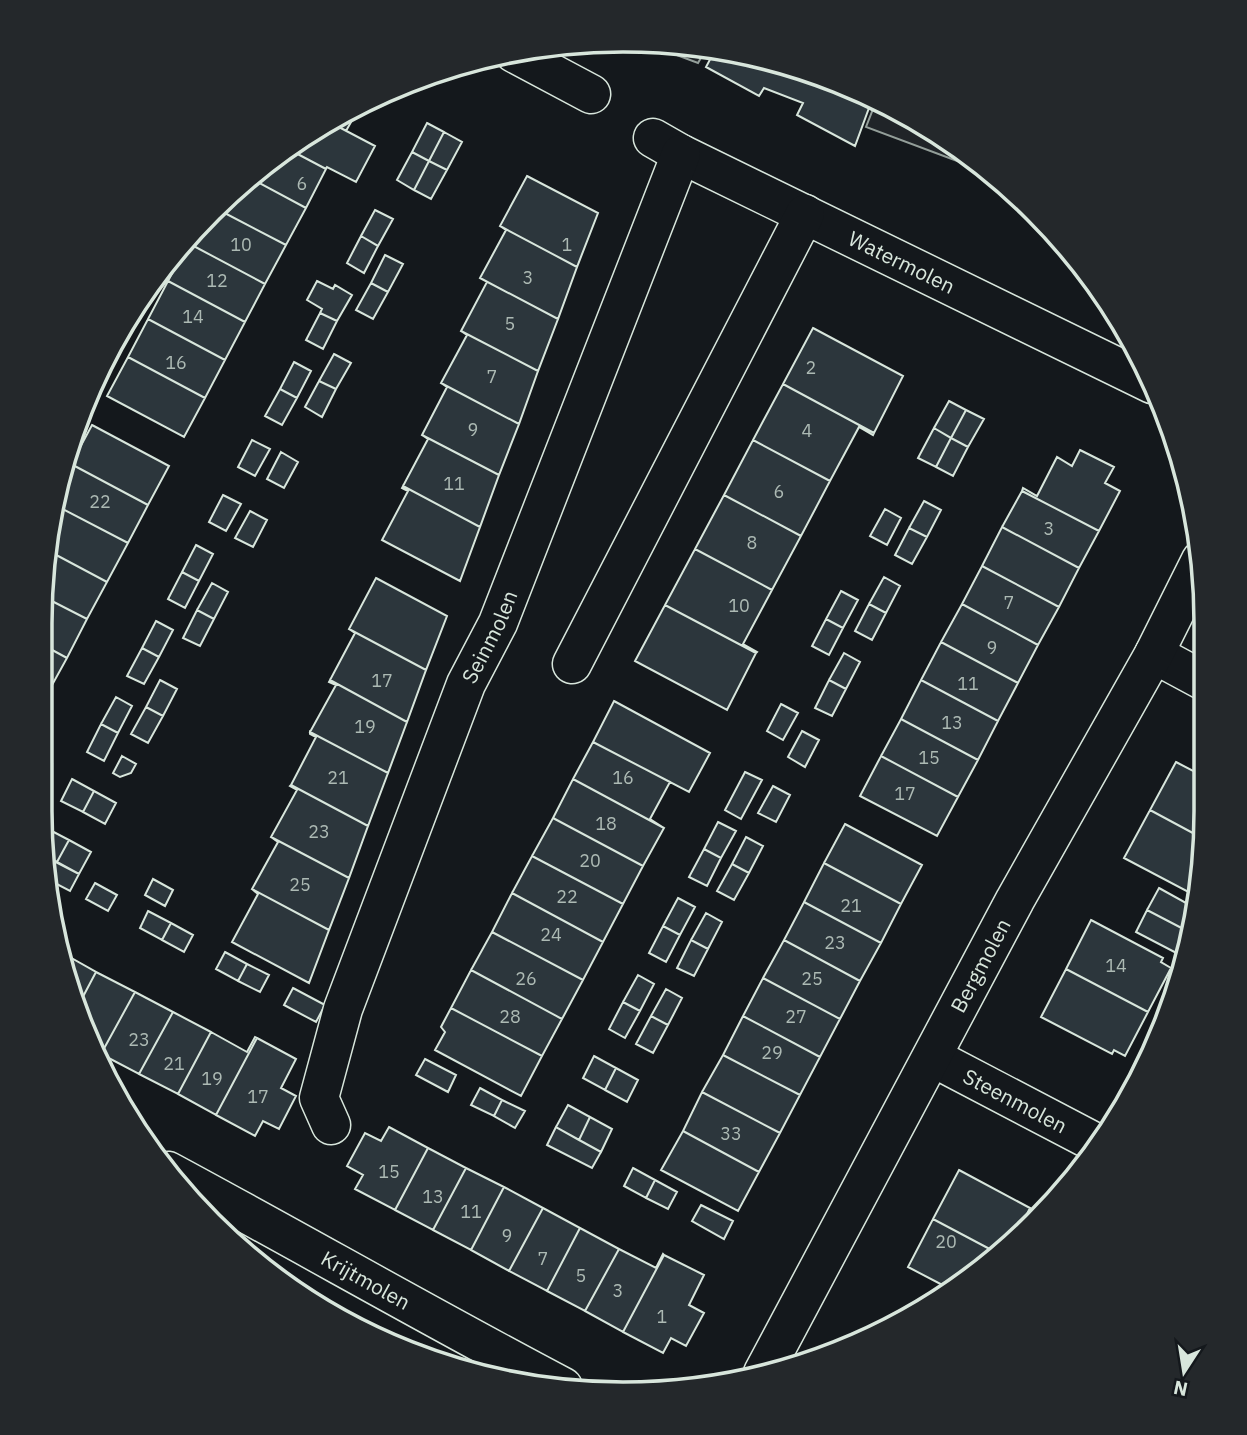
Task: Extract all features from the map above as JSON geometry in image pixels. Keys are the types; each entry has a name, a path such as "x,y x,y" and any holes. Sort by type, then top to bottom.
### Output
{"street":[{"path":"528,60 591,94"},
{"name":"Watermolen","path":"667,146 1139,378"},
{"name":"Seinmolen","path":"331,1125 318,1098 343,1009 466,684 498,623 667,146"},
{"path":"572,664 805,214"},
{"name":"Bergmolen","path":"768,1364 1016,900 1154,654 1192,578"},
{"path":"1154,654 1194,676"},
{"name":"Steenmolen","path":"932,1057 1090,1140"},
{"name":"Krijtmolen","path":"198,1192 273,1227 545,1377"}],"shaded area":[{"path":"678,55 701,58 698,63"},
{"path":"873,110 959,162 866,127"}],"building":[{"path":"710,59 771,72 869,108 855,146 797,115 803,103 764,88 759,96 706,67"},
{"path":"351,122 346,131 340,128"},
{"path":"427,123 444,132 429,161 412,152"},
{"path":"340,128 375,146 356,182 327,167 326,169 298,154"},
{"path":"444,132 462,142 447,170 429,161"},
{"path":"412,152 429,161 414,190 397,180"},
{"path":"298,154 326,169 306,208 260,183"},
{"path":"429,161 447,170 431,199 414,190"},
{"path":"527,176 598,213 577,267 500,226"},
{"path":"260,183 306,208 286,245 226,214"},
{"path":"375,210 393,219 378,246 361,236"},
{"path":"226,214 286,245 265,284 195,246"},
{"path":"500,226 577,267 558,319 480,278 506,230"},
{"path":"361,236 378,246 364,273 347,263"},
{"path":"195,246 265,284 245,322 168,281"},
{"path":"385,255 403,264 388,292 371,283"},
{"path":"480,278 558,319 538,371 461,331 487,282"},
{"path":"168,281 245,322 225,360 148,319"},
{"path":"317,281 333,289 335,285 352,295 337,321 320,313 322,309 307,300"},
{"path":"371,283 388,292 373,319 356,310"},
{"path":"320,313 337,321 323,349 306,340"},
{"path":"148,319 225,360 205,398 128,357"},
{"path":"813,328 903,376 874,433 783,384"},
{"path":"461,331 538,371 519,424 441,383 467,335"},
{"path":"334,354 351,363 336,389 319,381"},
{"path":"128,357 205,398 184,437 107,396"},
{"path":"294,362 311,371 297,398 280,389"},
{"path":"319,381 336,389 322,417 305,407"},
{"path":"441,383 519,424 499,475 422,435 447,387"},
{"path":"783,384 874,433 873,435 859,427 830,481 753,440"},
{"path":"280,389 297,398 282,425 265,416"},
{"path":"949,401 966,410 951,438 934,428"},
{"path":"966,410 984,419 968,447 951,438"},
{"path":"92,425 169,466 148,505 75,466 82,444"},
{"path":"934,428 951,438 936,467 918,458"},
{"path":"422,435 499,475 480,527 403,486 428,439"},
{"path":"951,438 968,447 953,476 936,467"},
{"path":"252,440 270,449 255,476 238,467"},
{"path":"753,440 830,481 801,536 724,495"},
{"path":"1080,450 1114,467 1105,483 1120,491 1099,531 1022,491 1023,488 1037,496 1057,457 1072,466"},
{"path":"281,452 298,462 284,488 267,479"},
{"path":"75,466 148,505 128,543 64,509"},
{"path":"403,486 480,527 460,581 382,540 408,491 402,488"},
{"path":"1022,491 1099,531 1079,568 1002,527"},
{"path":"223,495 241,504 226,531 209,522"},
{"path":"724,495 801,536 772,590 695,549"},
{"path":"924,501 941,510 927,537 909,528"},
{"path":"64,509 128,543 107,582 57,555"},
{"path":"885,509 901,518 887,545 870,536"},
{"path":"250,511 267,520 253,547 235,538"},
{"path":"1002,527 1079,568 1059,607 982,566"},
{"path":"909,528 927,537 912,564 895,555"},
{"path":"196,545 213,554 199,581 182,572"},
{"path":"695,549 772,590 743,644 756,653 665,605"},
{"path":"57,555 107,582 87,619 53,602"},
{"path":"982,566 1059,607 1038,645 962,604"},
{"path":"182,572 199,581 185,608 168,599"},
{"path":"884,577 900,586 886,613 869,604"},
{"path":"376,578 447,616 426,670 349,629"},
{"path":"212,583 228,592 214,619 197,610"},
{"path":"841,591 858,600 843,628 826,619"},
{"path":"53,602 87,619 67,658 52,650"},
{"path":"869,604 886,613 872,640 855,631"},
{"path":"962,604 1038,645 1018,683 941,642"},
{"path":"665,605 756,653 727,710 635,661"},
{"path":"197,610 214,619 200,646 183,638"},
{"path":"826,619 843,628 829,655 812,646"},
{"path":"156,621 173,630 159,657 142,648"},
{"path":"349,629 426,670 407,722 330,680 355,633"},
{"path":"941,642 1018,683 998,721 921,680"},
{"path":"142,648 159,657 144,684 127,676"},
{"path":"52,650 67,658 52,685"},
{"path":"844,653 860,662 846,689 829,680"},
{"path":"160,680 177,689 163,716 146,707"},
{"path":"330,680 407,722 388,773 310,732 336,685 329,682"},
{"path":"829,680 846,689 832,716 815,708"},
{"path":"921,680 998,721 978,760 901,719"},
{"path":"116,697 132,706 118,733 101,724"},
{"path":"614,701 710,753 689,792 593,742"},
{"path":"781,704 798,713 783,740 767,731"},
{"path":"146,707 163,716 148,743 131,734"},
{"path":"901,719 978,760 958,797 881,756"},
{"path":"101,724 118,733 104,761 87,752"},
{"path":"802,731 819,740 805,767 788,757"},
{"path":"310,732 388,773 368,826 291,785 316,737"},
{"path":"593,742 670,782 650,819 664,828 573,779"},
{"path":"122,756 136,764 131,773 120,777 113,773"},
{"path":"881,756 958,797 937,836 860,796"},
{"path":"1176,762 1194,771 1193,833 1150,810"},
{"path":"745,772 762,780 741,819 725,810"},
{"path":"72,779 94,791 83,812 61,801"},
{"path":"573,779 664,828 643,866 553,818"},
{"path":"291,785 368,826 349,878 271,837 297,790"},
{"path":"773,786 790,795 776,822 758,813"},
{"path":"94,791 116,803 105,824 83,812"},
{"path":"1150,810 1193,833 1189,892 1124,858"},
{"path":"553,818 643,866 623,904 532,856"},
{"path":"718,822 736,831 721,858 704,849"},
{"path":"845,824 922,865 901,904 824,863"},
{"path":"53,832 69,840 57,862 55,861"},
{"path":"271,837 349,878 329,930 252,889 278,842"},
{"path":"746,837 763,846 749,873 732,864"},
{"path":"69,840 91,852 79,874 57,862"},
{"path":"704,849 721,858 707,886 689,877"},
{"path":"532,856 623,904 603,942 512,893"},
{"path":"55,862 79,874 70,891 57,884"},
{"path":"824,863 901,904 881,943 804,902"},
{"path":"732,864 749,873 734,900 717,891"},
{"path":"153,879 173,890 165,906 145,895"},
{"path":"95,883 117,895 108,911 86,899"},
{"path":"1159,888 1187,904 1183,929 1147,910"},
{"path":"252,889 329,930 309,983 232,942 258,894"},
{"path":"512,893 603,942 583,980 492,932"},
{"path":"678,898 695,907 680,935 663,926"},
{"path":"804,902 881,943 860,981 784,940"},
{"path":"1147,910 1183,929 1176,953 1136,932"},
{"path":"148,911 171,923 162,940 140,928"},
{"path":"706,913 722,922 708,949 691,940"},
{"path":"1091,920 1163,958 1161,962 1171,968 1148,1012 1066,969"},
{"path":"171,923 193,935 184,952 162,940"},
{"path":"663,926 680,935 666,962 649,953"},
{"path":"492,932 583,980 562,1019 471,970"},
{"path":"691,940 708,949 694,976 677,968"},
{"path":"784,940 860,981 840,1019 763,978"},
{"path":"225,952 247,964 238,981 216,969"},
{"path":"72,958 96,972 83,996"},
{"path":"247,964 269,975 260,992 238,981"},
{"path":"1066,969 1148,1012 1125,1056 1114,1050 1112,1054 1041,1017"},
{"path":"471,970 562,1019 542,1056 451,1008"},
{"path":"96,972 135,992 104,1048 96,1030 83,996"},
{"path":"638,975 654,984 640,1011 623,1002"},
{"path":"763,978 840,1019 820,1057 743,1016"},
{"path":"293,988 325,1005 316,1022 284,1005"},
{"path":"666,989 682,998 668,1025 651,1016"},
{"path":"135,992 173,1012 139,1074 108,1058 104,1048"},
{"path":"623,1002 640,1011 625,1038 609,1029"},
{"path":"451,1008 542,1056 521,1096 435,1050 445,1032 441,1027"},
{"path":"173,1012 211,1032 178,1094 139,1074"},
{"path":"651,1016 668,1025 653,1053 636,1044"},
{"path":"743,1016 820,1057 800,1095 723,1055"},
{"path":"211,1032 247,1052 255,1037 257,1038 216,1115 178,1094"},
{"path":"257,1038 296,1059 281,1088 296,1096 279,1129 263,1121 255,1136 216,1115"},
{"path":"723,1055 800,1095 780,1133 702,1092"},
{"path":"594,1056 616,1068 605,1090 583,1078"},
{"path":"425,1059 456,1075 448,1092 416,1075"},
{"path":"616,1068 638,1080 627,1102 605,1090"},
{"path":"480,1088 502,1100 494,1116 471,1105"},
{"path":"702,1092 780,1133 759,1172 683,1131"},
{"path":"502,1100 525,1111 515,1128 494,1116"},
{"path":"568,1105 590,1117 579,1140 556,1127"},
{"path":"590,1117 612,1129 601,1152 579,1140"},
{"path":"389,1127 428,1148 395,1210 355,1189 363,1175 347,1166 365,1133 381,1141"},
{"path":"556,1127 601,1152 592,1168 547,1145"},
{"path":"683,1131 759,1172 738,1211 661,1170"},
{"path":"428,1148 466,1168 433,1230 395,1210"},
{"path":"466,1168 504,1187 471,1250 433,1230"},
{"path":"633,1168 655,1180 646,1198 624,1186"},
{"path":"959,1170 1030,1208 1027,1215 990,1249 933,1219"},
{"path":"655,1180 677,1192 668,1209 646,1198"},
{"path":"504,1187 543,1208 509,1271 471,1250"},
{"path":"701,1205 733,1221 724,1239 692,1221"},
{"path":"543,1208 580,1228 547,1291 509,1271"},
{"path":"933,1219 990,1249 942,1285 908,1267"},
{"path":"580,1228 619,1249 585,1311 547,1291"},
{"path":"619,1249 656,1268 664,1255 623,1332 585,1311"},
{"path":"664,1255 704,1275 689,1305 704,1313 686,1346 671,1338 663,1353 623,1332"}]}
